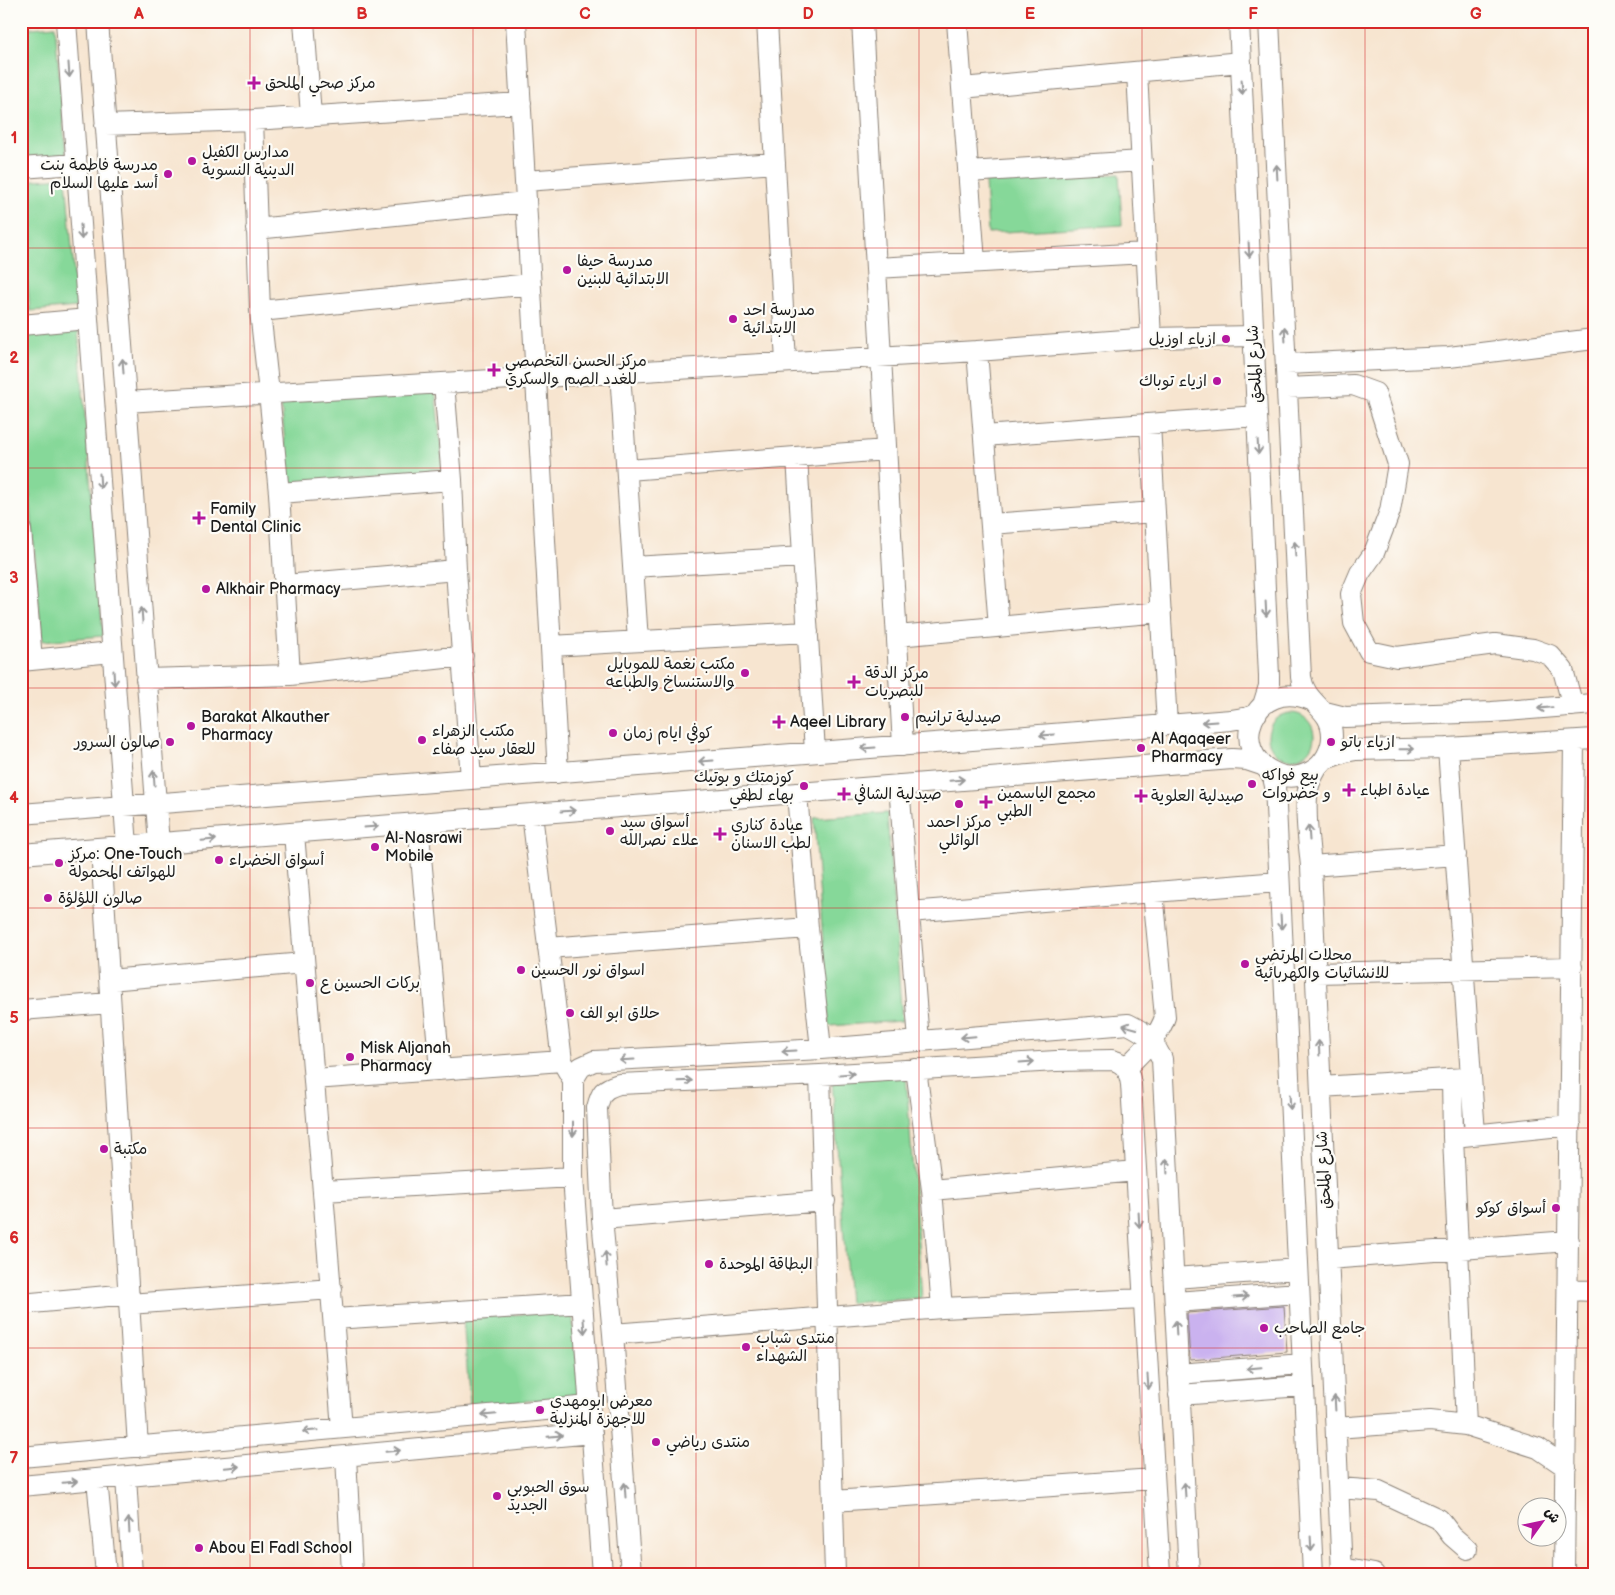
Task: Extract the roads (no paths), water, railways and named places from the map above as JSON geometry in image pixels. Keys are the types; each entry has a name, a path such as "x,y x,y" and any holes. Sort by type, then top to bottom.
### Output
{"street":[{"path":"66,21 126,846"},
{"path":"98,21 159,844"},
{"path":"304,21 311,116"},
{"path":"516,21 558,773"},
{"path":"767,21 786,362"},
{"path":"862,21 903,746"},
{"path":"957,21 975,262"},
{"name":"شارع الملحق","path":"1239,21 1269,676 1269,686 1260,709"},
{"name":"شارع الملحق","path":"1269,21 1301,676 1305,692 1318,706"},
{"path":"962,88 1241,62"},
{"path":"1138,72 1151,338"},
{"path":"105,125 253,120 521,104"},
{"path":"253,120 260,311 270,393 290,675"},
{"path":"968,172 1142,161"},
{"path":"525,181 775,162"},
{"path":"21,168 76,164"},
{"path":"256,229 526,202"},
{"path":"876,268 1146,253"},
{"path":"260,311 531,284"},
{"path":"21,325 88,319"},
{"path":"126,406 270,393 978,351 1151,338 1253,336"},
{"path":"1286,364 1449,357 1594,339"},
{"path":"978,351 999,626"},
{"path":"620,372 638,641"},
{"path":"444,383 471,779"},
{"path":"1287,388 1353,385 1375,393 1398,464 1390,511 1374,553 1360,573 1351,594 1354,623 1369,651 1397,657 1495,644 1533,649 1550,655 1563,670 1573,706"},
{"path":"94,412 107,418 121,415 126,406"},
{"path":"984,436 1257,416"},
{"path":"1150,424 1167,725"},
{"path":"97,450 104,444 112,441 121,441 129,445"},
{"path":"628,470 886,450"},
{"path":"796,457 815,752"},
{"path":"278,493 452,480"},
{"path":"991,524 1155,512"},
{"path":"21,530 26,660 112,652"},
{"path":"634,567 803,557"},
{"path":"285,585 456,570"},
{"path":"897,636 1161,612"},
{"path":"551,646 808,632"},
{"path":"146,679 290,675 462,656"},
{"path":"21,814 1240,719 1260,709 1276,697 1291,694 1302,696 1334,715 1350,717 1492,712 1594,704"},
{"path":"1318,706 1330,723 1332,736 1330,748 1321,763"},
{"path":"1260,709 1252,723 1250,734 1255,756 1265,768"},
{"path":"21,854 1232,759 1247,760 1280,776 1293,777 1306,774 1321,763 1345,752 1356,750 1448,748 1584,740 1572,967 1564,1574"},
{"path":"1448,748 1464,970 1461,1079 1452,1137 1466,1425"},
{"name":"شارع الملحق","path":"1321,763 1309,784 1306,801 1311,866 1342,1571"},
{"name":"شارع الملحق","path":"1265,768 1273,777 1275,786 1313,1574"},
{"path":"898,785 920,1041"},
{"path":"797,793 808,928 821,1049"},
{"path":"532,814 562,1062 573,1080 573,1177 602,1574"},
{"path":"418,823 440,1070"},
{"path":"294,833 342,1428"},
{"path":"101,848 138,1447"},
{"path":"1311,866 1456,855"},
{"path":"909,912 1279,882"},
{"path":"1126,1068 1152,1039 1165,1017 1153,892"},
{"path":"548,948 808,928"},
{"path":"109,980 304,963"},
{"path":"1316,973 1572,967"},
{"path":"21,1010 110,1003"},
{"path":"573,1080 581,1068 594,1062 821,1049 1128,1024 1152,1039 1162,1060 1189,1574"},
{"path":"631,1574 613,1334 602,1219 598,1108 601,1093 619,1084 820,1075 1065,1060 1112,1060 1126,1068 1131,1084 1160,1574"},
{"path":"314,1079 562,1062"},
{"path":"916,1069 932,1190 942,1308"},
{"path":"820,1075 835,1574"},
{"path":"1321,1087 1461,1079"},
{"path":"1461,1079 1475,1134"},
{"path":"573,1080 601,1093"},
{"path":"1452,1137 1570,1125"},
{"path":"932,1190 1136,1171"},
{"path":"323,1191 573,1177"},
{"path":"602,1219 825,1201"},
{"path":"1328,1259 1568,1241"},
{"path":"1174,1278 1298,1269"},
{"path":"21,1304 332,1288"},
{"path":"1568,1290 1594,1291"},
{"path":"1175,1302 1299,1293"},
{"path":"613,1334 942,1308 1143,1299"},
{"path":"334,1319 582,1303"},
{"path":"1178,1374 1302,1364"},
{"path":"1179,1395 1303,1386"},
{"path":"21,1457 590,1406"},
{"path":"1336,1428 1430,1421 1466,1425 1538,1448 1566,1467"},
{"path":"21,1486 592,1433"},
{"path":"346,1456 352,1574"},
{"path":"1308,1471 1320,1476 1332,1474 1338,1479 1379,1491 1439,1519 1452,1536 1467,1549"},
{"path":"126,1476 132,1574"},
{"path":"97,1479 106,1574"},
{"path":"833,1501 1154,1479"},
{"path":"1310,1515 1316,1510 1324,1508 1340,1513"},
{"path":"1157,1524 1187,1522"},
{"path":"599,1531 628,1530"},
{"path":"1342,1571 1374,1574"}],"place":[{"name":"مركز صحي الملحق","path":"254,83"},
{"name":"مدارس الكفيل الدينية النسوية","path":"192,161"},
{"name":"مدرسة فاطمة بنت أسد عليها السلام","path":"168,174"},
{"name":"مدرسة حيفا الابتدائية للبنين","path":"567,270"},
{"name":"مدرسة احد الابتدائية","path":"733,319"},
{"name":"ازياء اوزيل","path":"1226,339"},
{"name":"مركز الحسن التخصصي للغدد الصم والسكري","path":"494,370"},
{"name":"ازياء توباك","path":"1217,381"},
{"name":"Family Dental Clinic","path":"199,518"},
{"name":"Alkhair Pharmacy","path":"206,589"},
{"name":"مكتب نغمة للموبايل والاستنساخ والطباعه","path":"745,673"},
{"name":"مركز الدقة للبصريات","path":"854,682"},
{"name":"صيدلية ترانيم","path":"905,717"},
{"name":"Aqeel Library","path":"779,722"},
{"name":"Barakat Alkauther Pharmacy","path":"191,726"},
{"name":"كوفي ايام زمان","path":"613,733"},
{"name":"مكتب الزهراء للعقار سيد صفاء","path":"422,740"},
{"name":"صالون السرور","path":"170,742"},
{"name":"ازياء باتو","path":"1331,742"},
{"name":"Al Aqaqeer Pharmacy","path":"1141,748"},
{"name":"بيع فواكه و خضروات","path":"1252,784"},
{"name":"كوزمتك و بوتيك بهاء لطفي","path":"804,786"},
{"name":"عيادة اطباء","path":"1349,790"},
{"name":"صيدلية الشافي","path":"844,794"},
{"name":"صيدلية العلوية","path":"1141,796"},
{"name":"مجمع الياسمين الطبي","path":"986,802"},
{"name":"مركز احمد الوائلي","path":"959,804"},
{"name":"أسواق سيد علاء نصرالله","path":"610,831"},
{"name":"عيادة كناري لطب الاسنان","path":"720,834"},
{"name":"Al-Nasrawi Mobile","path":"375,847"},
{"name":"أسواق الخضراء","path":"219,860"},
{"name":"مركز: One-Touch للهواتف المحمولة","path":"59,863"},
{"name":"صالون اللؤلؤة","path":"48,898"},
{"name":"محلات المرتضى للانشائيات والكهربائية","path":"1245,964"},
{"name":"اسواق نور الحسين","path":"521,970"},
{"name":"بركات الحسين ع","path":"310,983"},
{"name":"حلاق ابو الف","path":"570,1013"},
{"name":"Misk Aljanah Pharmacy","path":"350,1057"},
{"name":"مكتبة","path":"104,1149"},
{"name":"أسواق كوكو","path":"1556,1208"},
{"name":"البطاقة الموحدة","path":"709,1264"},
{"name":"جامع الصاحب","path":"1264,1328"},
{"name":"منتدى شباب الشهداء","path":"746,1347"},
{"name":"معرض ابومهدي للاجهزة المنزلية","path":"540,1410"},
{"name":"منتدى رياضي","path":"656,1442"},
{"name":"سوق الحبوبي الجديد","path":"497,1496"},
{"name":"Abou El Fadl School","path":"199,1548"}]}
